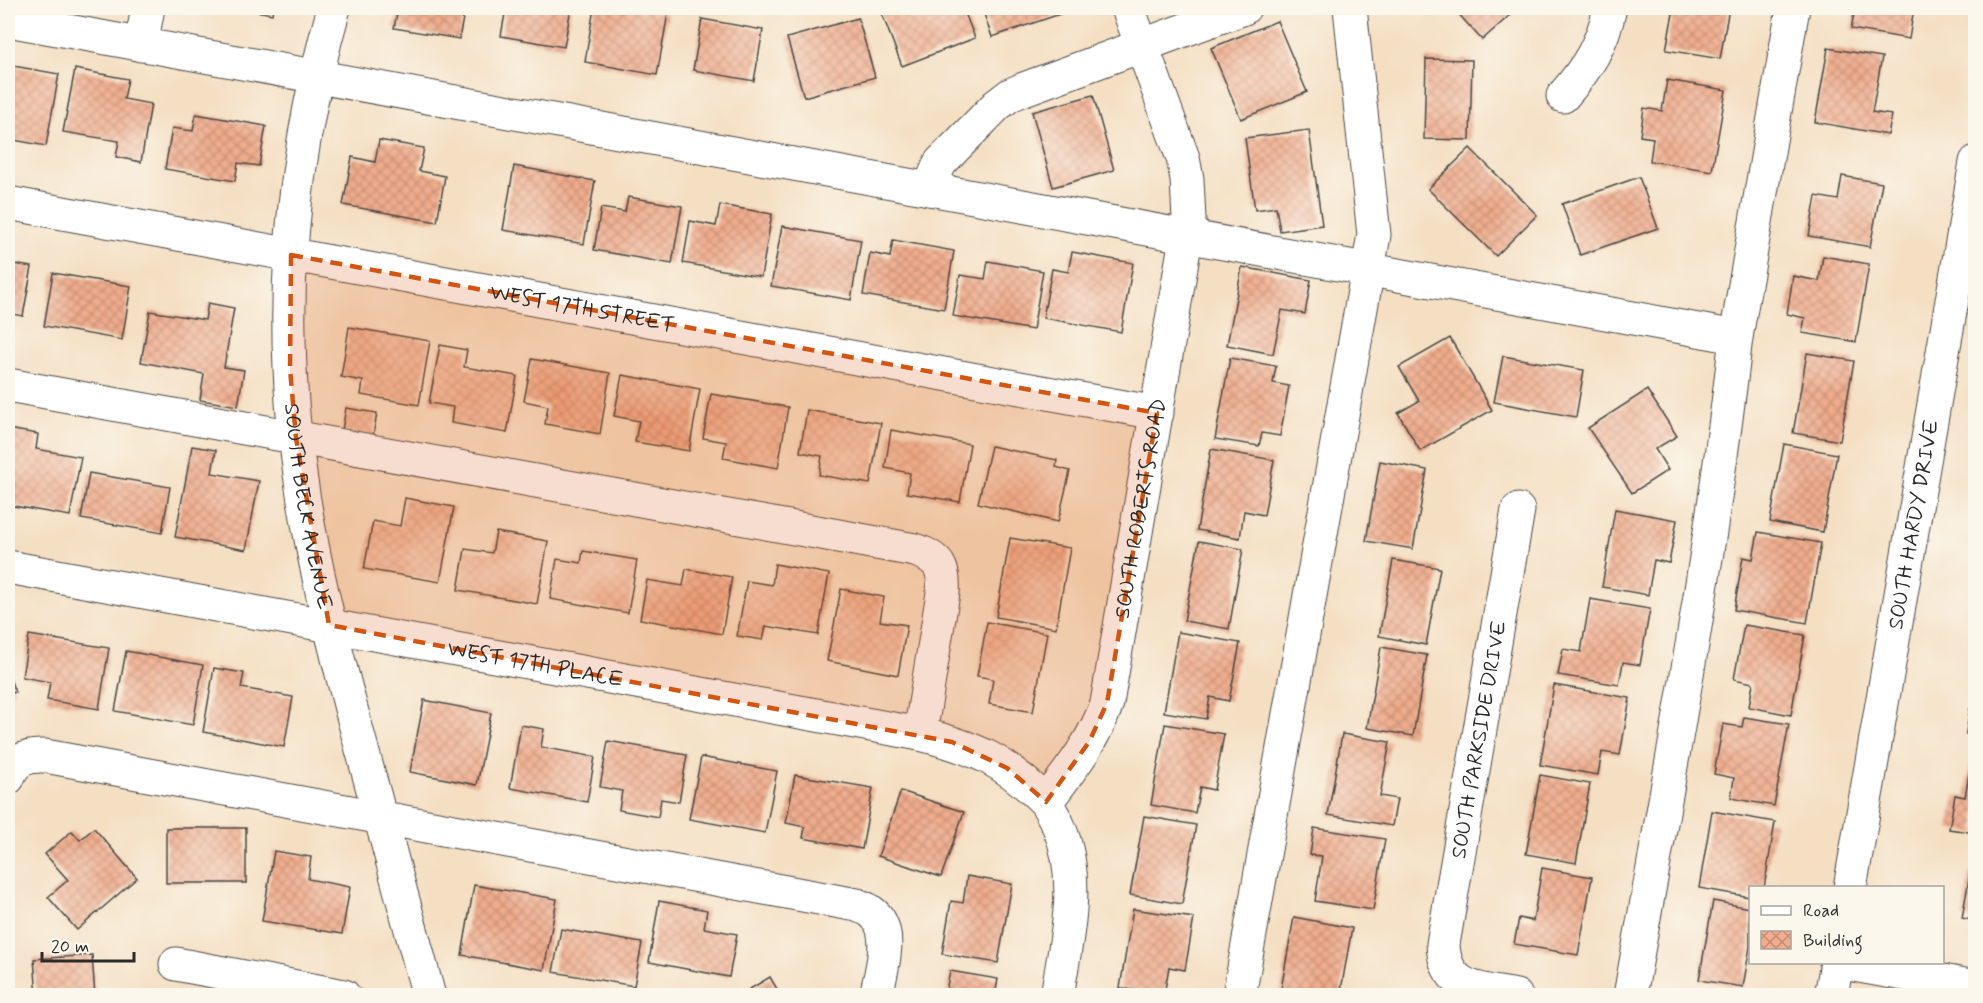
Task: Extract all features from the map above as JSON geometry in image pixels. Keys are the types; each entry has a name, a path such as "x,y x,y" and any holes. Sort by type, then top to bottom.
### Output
{"street":[{"path":"141,45 148,8"},
{"name":"SOUTH BECK AVENUE","path":"334,8 316,77 301,164 291,255 290,359 296,438 303,493 329,625 429,996"},
{"name":"SOUTH ROBERTS ROAD","path":"1046,802 1077,761 1100,723 1107,703 1187,237 1189,201 1183,158 1128,8"},
{"path":"929,189 940,162 1010,95 1244,8"},
{"path":"1239,996 1374,235 1350,8"},
{"path":"1563,96 1581,75 1595,53 1605,30 1610,8"},
{"path":"1630,996 1713,513 1736,337 1793,8"},
{"path":"8,20 1736,337"},
{"name":"SOUTH HARDY DRIVE","path":"1850,886 1976,162"},
{"name":"WEST 17TH STREET","path":"8,203 1157,413"},
{"path":"8,385 915,550 928,555 940,565 944,578 920,734"},
{"name":"SOUTH PARKSIDE DRIVE","path":"1516,996 1469,985 1456,978 1448,969 1444,958 1444,931 1518,510"},
{"name":"WEST 17TH PLACE","path":"8,567 920,734 952,742 981,753 1007,768 1046,802"},
{"path":"8,778 10,770 20,760 32,755 45,756 857,905 871,911 880,921 885,936 876,996"},
{"path":"1046,802 1059,828 1067,854 1071,885 1071,912 1057,996"},
{"path":"176,964 344,996"},
{"path":"1831,996 1837,964"},
{"path":"1843,964 1976,987"}],"highlighted area":[{"path":"291,255 320,260 1157,413 1107,703 1089,742 1046,802 1007,768 952,742 329,625 296,438 290,369"}],"building":[{"path":"239,8 273,8 272,14"},
{"path":"398,8 465,8 459,39 394,28"},
{"path":"506,8 571,8 564,47 501,36"},
{"path":"594,8 633,8 668,13 657,75 585,62"},
{"path":"900,8 963,8 975,38 902,66 882,14"},
{"path":"982,8 1068,8 1069,11 992,37"},
{"path":"1458,8 1518,8 1482,40 1455,10"},
{"path":"1674,8 1729,8 1720,59 1666,50"},
{"path":"1855,8 1914,8 1909,39 1851,29"},
{"path":"858,18 875,77 804,97 787,38"},
{"path":"702,19 763,30 754,81 693,70"},
{"path":"1277,21 1307,92 1241,119 1211,48"},
{"path":"1828,48 1882,57 1872,112 1892,115 1888,135 1815,122"},
{"path":"1426,59 1472,60 1470,140 1424,139"},
{"path":"8,65 59,74 46,146 8,139"},
{"path":"75,69 128,79 124,99 151,104 141,162 116,157 119,141 63,132"},
{"path":"1667,80 1726,90 1712,171 1650,161 1653,138 1640,136 1644,108 1662,111"},
{"path":"1093,95 1114,170 1053,187 1032,112"},
{"path":"196,114 266,126 259,166 238,163 235,181 165,169 172,128 193,131"},
{"path":"1309,130 1322,225 1280,231 1276,207 1255,210 1245,138"},
{"path":"379,140 424,148 419,171 445,176 437,222 343,205 352,157 375,162"},
{"path":"1470,148 1537,215 1496,256 1428,189"},
{"path":"514,166 595,181 584,244 503,230"},
{"path":"1842,176 1882,183 1870,247 1809,236 1816,196 1838,200"},
{"path":"1639,177 1658,228 1580,255 1562,204"},
{"path":"628,197 682,206 672,264 594,250 601,208 625,212"},
{"path":"720,205 772,214 761,277 683,263 690,221 716,226"},
{"path":"782,226 861,240 851,300 771,286"},
{"path":"893,240 954,251 944,309 863,295 870,253 890,257"},
{"path":"1072,252 1133,263 1121,332 1043,318 1052,269 1068,272"},
{"path":"1823,256 1869,264 1856,342 1802,333 1805,318 1787,314 1793,276 1819,281"},
{"path":"988,261 1043,271 1033,330 953,316 960,275 985,279"},
{"path":"8,263 32,267 23,316 8,313"},
{"path":"1242,267 1311,280 1305,314 1282,310 1273,354 1227,345"},
{"path":"53,273 131,286 122,340 44,326"},
{"path":"208,303 234,308 224,367 244,370 238,406 200,400 204,374 141,362 150,311 205,320"},
{"path":"349,327 430,341 419,405 361,395 363,381 341,377"},
{"path":"1450,338 1492,410 1420,451 1398,413 1419,401 1399,367"},
{"path":"440,345 467,350 464,367 517,376 507,433 451,423 453,407 429,403"},
{"path":"1807,353 1854,361 1840,441 1793,433"},
{"path":"1503,356 1584,370 1576,417 1494,402"},
{"path":"1230,358 1276,366 1273,383 1289,386 1280,436 1262,433 1259,446 1215,439"},
{"path":"532,359 610,373 600,434 545,424 548,406 524,401"},
{"path":"622,375 700,389 689,451 635,442 639,421 614,416"},
{"path":"1647,390 1677,436 1655,449 1668,470 1632,493 1588,428"},
{"path":"711,394 788,407 778,468 723,458 726,442 703,438"},
{"path":"346,408 377,413 373,436 342,430"},
{"path":"807,410 881,423 870,484 819,475 822,456 800,452"},
{"path":"8,429 38,434 36,449 81,457 70,516 8,505"},
{"path":"891,430 970,444 960,502 907,493 910,473 885,468"},
{"path":"1784,444 1837,454 1823,532 1770,522"},
{"path":"192,446 216,450 212,473 259,481 246,550 175,537"},
{"path":"991,446 1057,460 1056,467 1070,471 1058,522 978,503"},
{"path":"1211,449 1274,460 1264,515 1244,511 1240,538 1197,530"},
{"path":"1380,461 1427,470 1413,549 1366,541"},
{"path":"89,473 170,487 162,533 81,519"},
{"path":"405,498 454,507 440,582 364,569 373,521 400,526"},
{"path":"1615,509 1677,520 1669,563 1654,560 1648,595 1602,587"},
{"path":"496,532 548,541 537,604 458,590 465,549 492,553"},
{"path":"1758,532 1821,543 1807,623 1734,610 1743,557 1753,559"},
{"path":"1010,538 1070,548 1056,628 996,617"},
{"path":"1199,541 1243,549 1229,629 1184,621"},
{"path":"583,551 637,560 628,613 550,599 557,559 581,563"},
{"path":"1393,560 1440,568 1426,645 1379,636"},
{"path":"775,564 829,574 818,635 766,626 763,640 737,636 747,581 772,585"},
{"path":"686,569 732,577 722,634 640,619 647,580 683,586"},
{"path":"841,589 884,597 880,621 907,625 898,675 827,661"},
{"path":"1590,599 1650,609 1640,665 1623,662 1619,685 1558,675 1563,649 1581,652"},
{"path":"987,622 1047,633 1033,712 989,704 993,679 977,676"},
{"path":"1744,625 1805,635 1791,715 1749,707 1753,683 1734,679"},
{"path":"1178,632 1240,643 1229,701 1210,697 1206,719 1164,712"},
{"path":"29,635 109,648 99,709 47,700 50,682 22,677"},
{"path":"1381,647 1427,655 1413,736 1367,728"},
{"path":"126,651 203,665 193,725 115,711"},
{"path":"214,668 244,673 241,688 293,697 284,747 203,732"},
{"path":"8,673 15,692 8,695"},
{"path":"1554,685 1630,698 1620,755 1602,752 1598,775 1540,765"},
{"path":"424,700 491,713 477,785 410,772"},
{"path":"1970,708 1976,709 1976,736 1966,734"},
{"path":"1744,717 1789,724 1774,806 1731,798 1734,778 1714,774 1723,724 1742,727"},
{"path":"1165,724 1224,734 1214,790 1200,787 1195,813 1151,805"},
{"path":"521,725 544,729 541,747 595,757 587,802 510,788"},
{"path":"1342,734 1390,742 1380,796 1397,799 1392,826 1328,815"},
{"path":"608,741 687,755 679,802 661,799 658,817 619,810 622,791 600,787"},
{"path":"1974,745 1976,745 1976,833 1949,829 1955,795 1965,797"},
{"path":"701,757 777,771 765,833 689,819"},
{"path":"795,775 873,788 862,849 803,838 805,827 786,823"},
{"path":"1540,775 1590,784 1576,863 1526,854"},
{"path":"901,791 964,812 941,877 878,856"},
{"path":"1712,811 1775,822 1764,886 1749,886 1749,897 1699,888"},
{"path":"1144,816 1196,825 1182,904 1130,895"},
{"path":"94,828 137,878 77,930 48,897 68,880 45,854 72,831 80,840"},
{"path":"166,828 246,828 246,883 166,883"},
{"path":"1314,828 1385,839 1373,910 1315,901 1322,856 1310,855"},
{"path":"274,851 311,857 308,879 350,887 342,934 262,921"},
{"path":"1542,868 1592,877 1578,955 1514,944 1519,918 1533,921"},
{"path":"1970,873 1976,874 1976,921 1962,918"},
{"path":"967,876 1012,884 998,963 942,954 951,901 963,903"},
{"path":"474,885 557,899 544,970 462,955"},
{"path":"659,901 707,910 704,928 737,934 729,977 649,962"},
{"path":"1713,901 1749,908 1749,953 1743,987 1699,980"},
{"path":"1133,909 1194,918 1185,970 1169,967 1164,995 1120,988"},
{"path":"1294,917 1352,928 1340,996 1280,995"},
{"path":"561,929 642,943 634,986 553,972"},
{"path":"92,955 95,996 37,996 34,959"},
{"path":"950,971 998,979 995,996 945,996"},
{"path":"770,977 781,996 738,996"}]}
